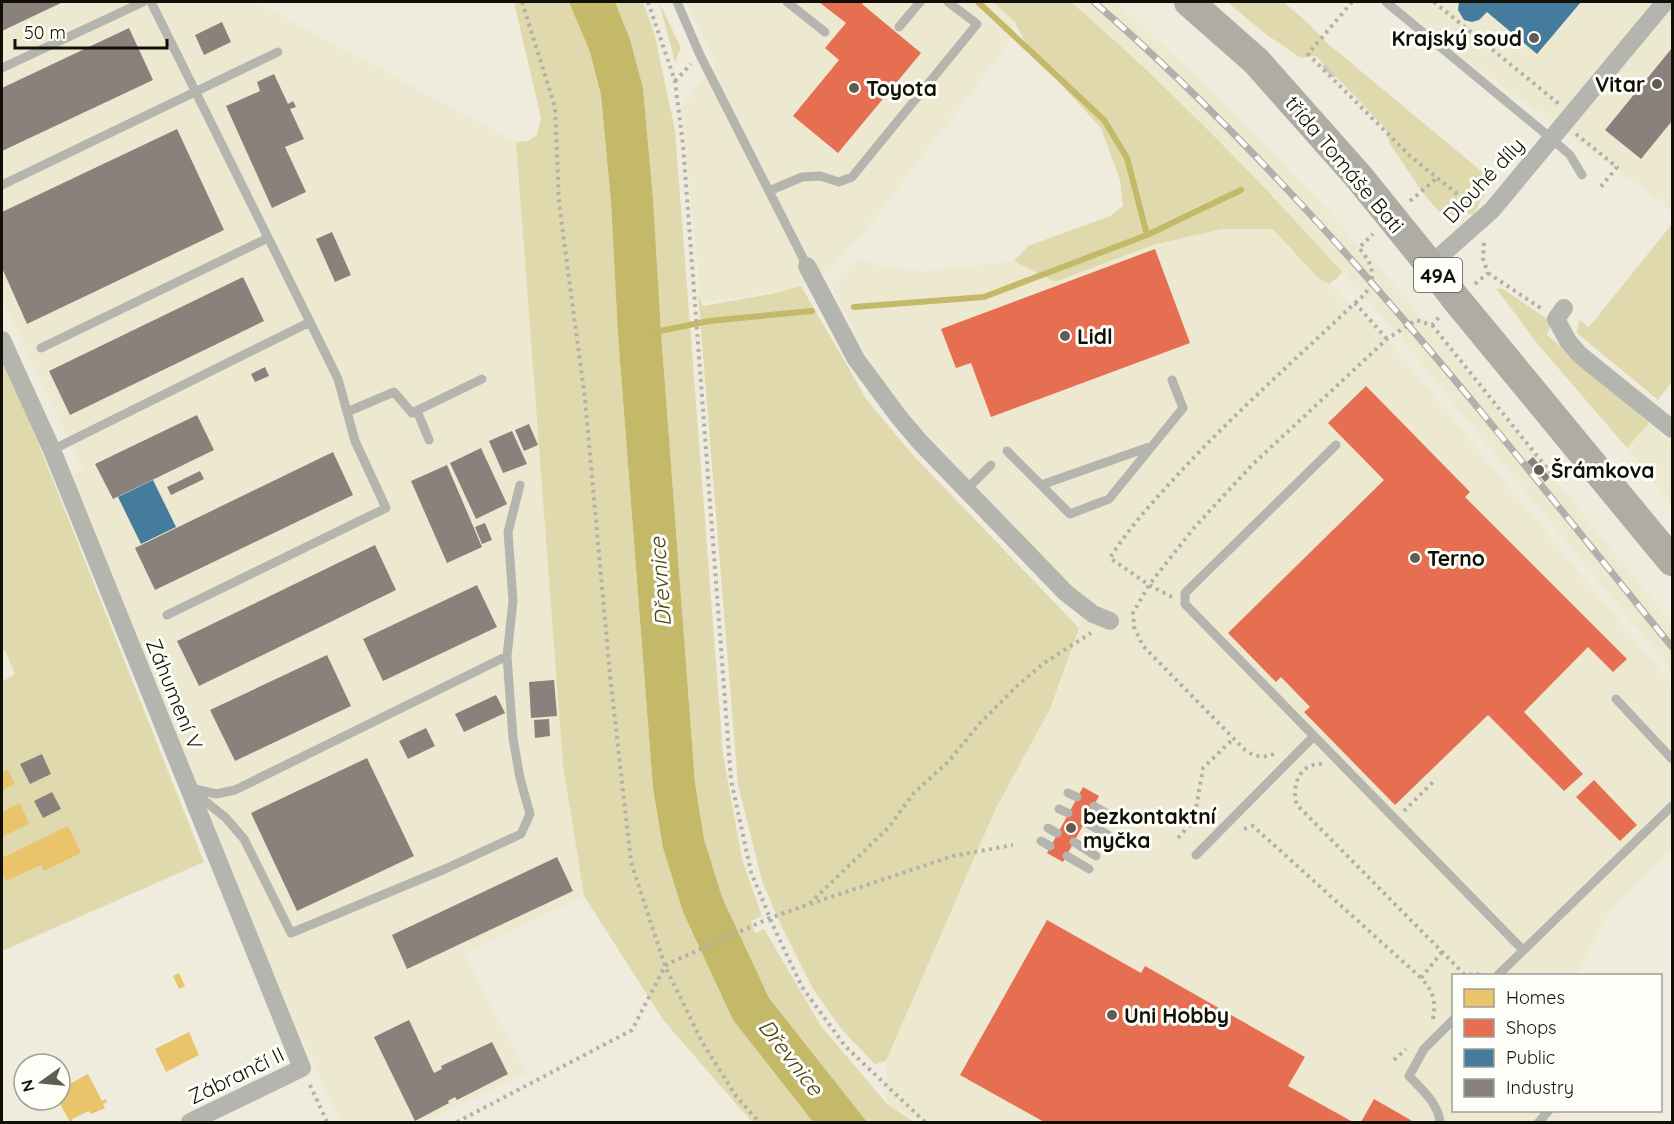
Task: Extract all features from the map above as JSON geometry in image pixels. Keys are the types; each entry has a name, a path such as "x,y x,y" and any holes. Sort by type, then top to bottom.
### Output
{"main road":[{"name":"třída Tomáše Bati","path":"1189,2 1256,61 1358,176 1672,561"}],"street":[{"name":"Dlouhé díly","path":"1430,265 1492,210 1665,2"},
{"path":"807,266 856,359 920,442 1066,593 1088,611 1110,621"},
{"path":"1560,314 1568,341 1580,355 1672,429"},
{"name":"Záhumení V","path":"2,340 52,450 302,1068"},
{"name":"Zábrančí II","path":"190,1122 302,1068"}],"lane":[{"path":"2,68 143,2"},
{"path":"152,2 338,379 355,441 386,508 168,615"},
{"path":"677,2 700,55 807,266"},
{"path":"788,2 825,32"},
{"path":"899,27 920,2"},
{"path":"769,191 802,177 820,176 839,182 852,177 977,24 948,2"},
{"path":"1386,2 1552,139 1570,155 1582,175"},
{"path":"2,185 278,52"},
{"path":"41,348 268,238"},
{"path":"52,450 310,322"},
{"path":"347,412 394,392 412,412 417,411 482,380"},
{"path":"1007,451 1070,514 1109,499 1183,408 1172,380"},
{"path":"417,411 429,440"},
{"path":"1336,445 1185,593 1185,604 1523,950"},
{"path":"1041,485 1152,446"},
{"path":"966,490 992,465"},
{"path":"189,788 226,818 244,839 291,933 445,869 521,834 530,814 520,778 513,738 507,656 513,601 508,532 520,485"},
{"path":"189,788 216,794 235,790 507,656"},
{"path":"1616,699 1672,759"},
{"path":"1196,855 1314,736"},
{"path":"1068,793 1077,797"},
{"path":"1094,806 1116,819"},
{"path":"1498,974 1672,806"},
{"path":"1085,822 1108,835"},
{"path":"1074,843 1096,856"},
{"path":"1067,856 1089,869"},
{"path":"1440,1122 1439,1112 1429,1097 1409,1076 1424,1049 1452,1020"}],"path":[{"path":"522,2 555,108 559,203 585,399 610,675 631,862 665,966 702,1042 736,1096 759,1122"},
{"path":"648,2 675,81 683,145 731,780 751,872 802,987 845,1046 925,1122"},
{"path":"1352,2 1308,54 1410,156 1473,207 1494,229 1483,245 1484,266 1488,273 1560,314"},
{"path":"675,81 700,55"},
{"path":"1564,124 1617,167 1599,189"},
{"path":"1432,325 1456,299 1488,273"},
{"path":"1184,599 1174,598 1149,585 1110,558 1118,546 1158,496 1214,436 1355,303 1387,339"},
{"path":"1282,749 1272,755 1262,757 1246,752 1143,646 1134,627 1133,613 1149,585 1192,529 1252,465 1387,339 1416,320 1432,325 1554,477"},
{"path":"809,904 888,828 914,793 949,761 980,723 1018,685 1044,663 1110,621"},
{"path":"1178,838 1194,820 1203,768 1234,738"},
{"path":"1336,759 1327,768 1322,764 1314,764 1302,770 1294,794 1298,805 1464,974"},
{"path":"1395,820 1436,779"},
{"path":"1242,830 1253,826 1429,986 1436,1004 1433,1020 1429,1026"},
{"path":"457,1122 632,1030 665,966 670,963 770,918 809,904 953,856 1013,845"},
{"path":"1421,978 1442,952"},
{"path":"1474,974 1485,972 1491,967"},
{"path":"1394,1060 1412,1043"},
{"path":"302,1068 327,1122"}],"shaded area":[{"path":"2,2 256,2 516,142 563,765 584,896 464,954 527,1073 425,1122 340,1122 299,1032 295,1034 70,477 83,469 2,300"},
{"path":"514,2 569,2 590,52 601,95 611,202 618,335 653,788 663,848 683,912 733,1020 813,1122 752,1122 664,1021 584,896 563,765 516,142 528,141 537,135 541,118"},
{"path":"615,2 643,2 654,32 675,130 723,754 742,859 762,916 751,921 755,933 764,929 821,1026 887,1104 914,1122 866,1121 769,998 722,897 704,839 695,783 643,88 630,39"},
{"path":"659,2 681,48 675,62"},
{"path":"686,2 993,2 1014,21 1007,46 865,231 828,272 787,291 701,303 681,107 716,63"},
{"path":"993,2 1071,2 1211,132 1342,272 1329,284 1317,277 1273,229 1222,229 1153,245 1055,282 1014,261 1028,246 1110,216 1123,206 1120,180 1101,128 1030,51 1014,21"},
{"path":"1071,2 1116,2 1209,88 1325,207 1421,315 1672,624 1672,671 1398,335 1303,228 1188,110"},
{"path":"1227,2 1283,2 1326,42 1492,180 1474,214 1448,215 1439,212 1423,193 1390,144 1386,129 1316,56 1301,58 1267,35"},
{"path":"1386,2 1672,2 1672,210 1556,125"},
{"path":"1672,224 1672,381 1658,400 1577,333 1579,320 1589,327"},
{"path":"1222,229 1273,229 1317,277 1329,284 1387,339 1672,685 1672,847 1611,909 1577,974 1452,974 1452,1112 1559,1112 1560,1122 921,1122 887,1104 886,1061 996,808 1050,709 1079,628 1086,601 932,441 881,383 831,285 860,256 873,265 922,271 1014,261 1055,282 1153,245"},
{"path":"801,286 867,400 911,453 1079,628 1050,709 996,808 886,1061 875,1064 843,1031 813,989 780,923 762,881 738,785 698,294 703,306 771,294"},
{"path":"1496,288 1503,289 1552,322 1547,335 1649,423 1627,448 1536,342"},
{"path":"2,359 24,407 204,862 2,951 2,682 15,674 5,650 2,651"},
{"path":"1649,423 1672,444 1672,504 1627,448"}],"water":[{"name":"Dřevnice","path":"569,2 615,2 630,39 643,88 695,783 704,839 722,897 769,998 867,1122 813,1122 733,1020 683,912 663,848 653,788 618,335 611,202 601,95 590,52"}],"building: Homes":[{"path":"8,770 15,784 2,790 2,773"},
{"path":"20,803 29,824 2,837 2,812"},
{"path":"68,826 81,853 44,871 41,865 6,881 2,872 2,858"},
{"path":"179,973 185,986 179,989 173,976"},
{"path":"189,1032 199,1055 166,1072 155,1049"},
{"path":"88,1074 102,1101 106,1099 107,1102 103,1104 105,1108 91,1114 89,1111 70,1122 65,1112 72,1112 72,1083"}],"building: Shops":[{"name":"Toyota","path":"819,2 864,2 862,4 921,53 838,153 793,116 839,60 825,48 846,23"},
{"name":"Lidl","path":"1155,249 1190,343 991,417 971,363 956,368 941,329"},
{"name":"Terno","path":"1366,386 1470,492 1465,497 1627,659 1613,672 1588,647 1524,712 1583,774 1564,791 1488,715 1395,805 1304,712 1310,707 1281,677 1276,682 1228,633 1384,480 1328,423"},
{"path":"1594,780 1637,825 1620,841 1576,797"},
{"name":"bezkontaktní myčka","path":"1083,787 1099,796 1063,862 1047,853"},
{"name":"Uni Hobby","path":"1047,920 1141,973 1145,966 1305,1057 1288,1086 1353,1122 1044,1122 960,1075"},
{"path":"1374,1099 1414,1122 1361,1122"}],"building: Public":[{"name":"Krajský soud","path":"1459,2 1581,2 1537,54 1487,12 1479,20 1472,22 1464,20 1458,10"},
{"path":"153,480 176,527 141,544 118,497"}],"building: Industry":[{"path":"2,2 63,2 2,31"},
{"path":"222,22 231,42 204,55 195,35"},
{"path":"129,28 153,80 2,151 2,88"},
{"name":"Vitar","path":"1672,48 1672,121 1641,159 1605,130"},
{"path":"274,74 288,104 293,101 296,107 290,109 304,139 285,147 306,192 272,208 226,106 260,91 257,82"},
{"path":"177,129 224,230 27,324 2,268 2,212"},
{"path":"332,232 351,275 335,282 316,239"},
{"path":"243,277 264,321 70,415 49,371"},
{"path":"265,367 269,376 255,382 251,374"},
{"path":"197,415 214,450 113,499 95,464"},
{"path":"529,424 538,445 524,451 515,430"},
{"path":"512,431 527,464 503,473 489,441"},
{"path":"481,448 507,504 476,519 450,463"},
{"path":"333,452 353,495 155,590 135,548"},
{"name":"Šrámkova","path":"1533,457 1550,477 1545,482 1527,462"},
{"path":"447,465 482,547 447,563 411,481"},
{"path":"200,471 204,479 171,495 167,487"},
{"path":"485,523 492,540 482,544 475,527"},
{"path":"375,545 396,590 199,686 177,641"},
{"path":"477,585 497,627 383,681 363,639"},
{"path":"327,655 351,706 235,761 210,710"},
{"path":"554,680 557,716 531,718 529,682"},
{"path":"496,695 505,713 464,732 455,714"},
{"path":"549,719 550,736 535,738 534,720"},
{"path":"426,728 435,746 408,759 399,741"},
{"path":"42,754 51,774 30,784 20,764"},
{"path":"367,758 414,856 297,911 251,813"},
{"path":"52,792 61,809 43,818 34,801"},
{"path":"557,857 573,891 407,969 392,935"},
{"path":"409,1020 434,1073 442,1069 441,1066 492,1042 508,1074 457,1100 455,1097 448,1101 449,1103 415,1121 374,1037"}],"building: Other":[{"path":"1325,64 1336,76 1333,78 1322,67"}],"waterway":[{"path":"978,2 1104,120 1127,158 1147,235"},
{"path":"854,307 984,297 1147,235 1241,190"},
{"path":"655,332 709,321 812,311"}],"railway":[{"path":"1094,2 1174,75 1251,151 1325,231 1467,395 1672,647"}],"place":[{"name":"Krajský soud","path":"1534,38"},
{"name":"Vitar","path":"1657,84"},
{"name":"Toyota","path":"854,88"},
{"name":"Lidl","path":"1065,336"},
{"name":"Šrámkova","path":"1539,470"},
{"name":"Terno","path":"1415,558"},
{"name":"bezkontaktní myčka","path":"1071,828"},
{"name":"Uni Hobby","path":"1112,1015"}]}
